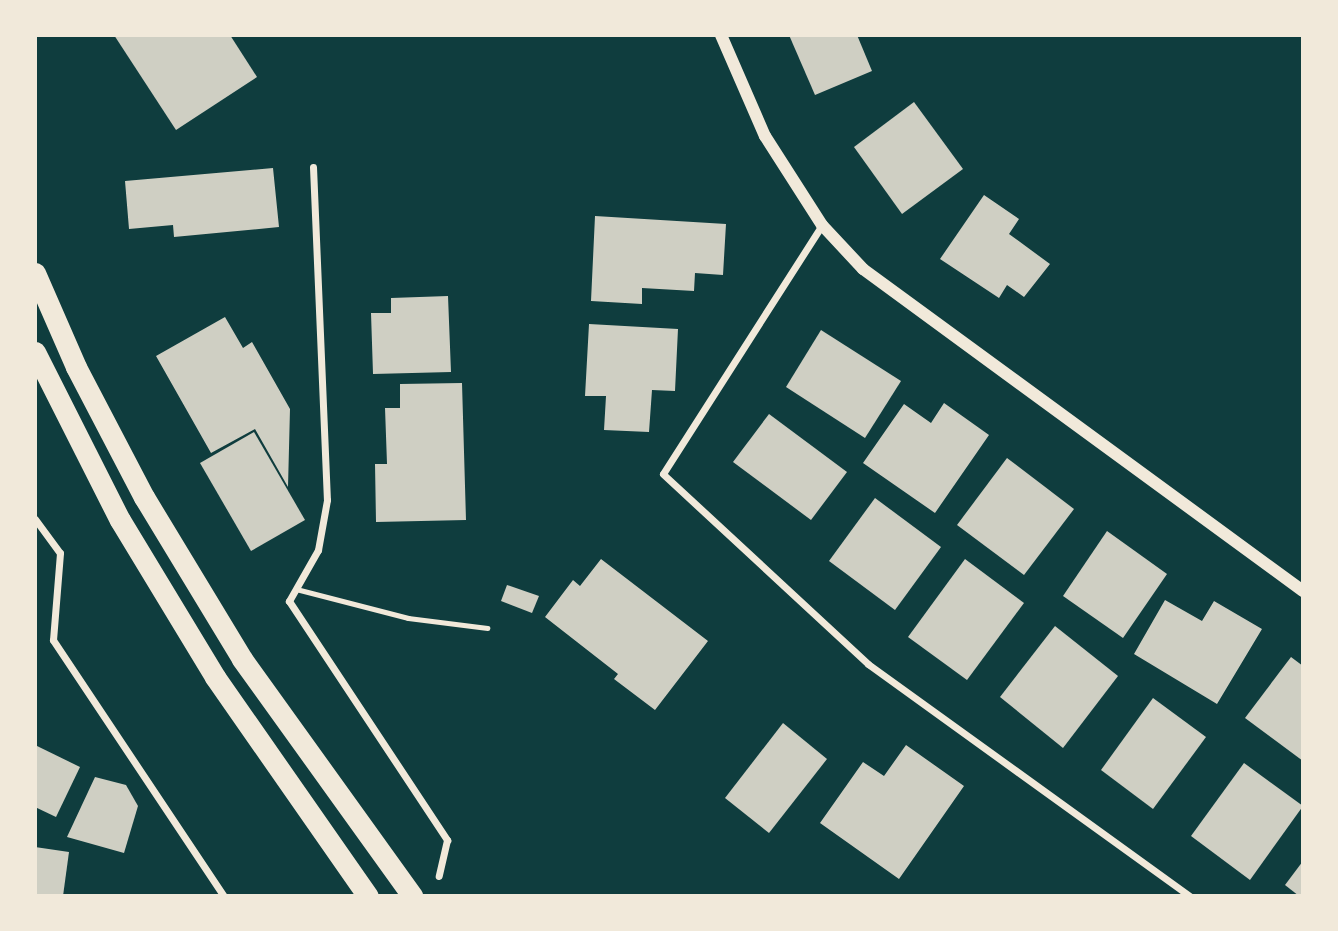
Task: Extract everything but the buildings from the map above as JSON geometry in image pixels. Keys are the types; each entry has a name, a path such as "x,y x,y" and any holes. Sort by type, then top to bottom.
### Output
{"highway":[{"path":"35,273 76,367 138,485 235,648 412,896"},
{"path":"35,352 120,520 215,677 368,896"}],"street":[{"path":"720,35 765,136 822,225 863,269 1303,591"},
{"path":"313,167 327,500 318,550 289,601 447,840 439,876"},
{"path":"822,225 663,474 868,664 1190,896"},
{"path":"35,519 60,553 53,640 224,896"}],"lane":[{"path":"296,589 408,618 487,628"}]}
